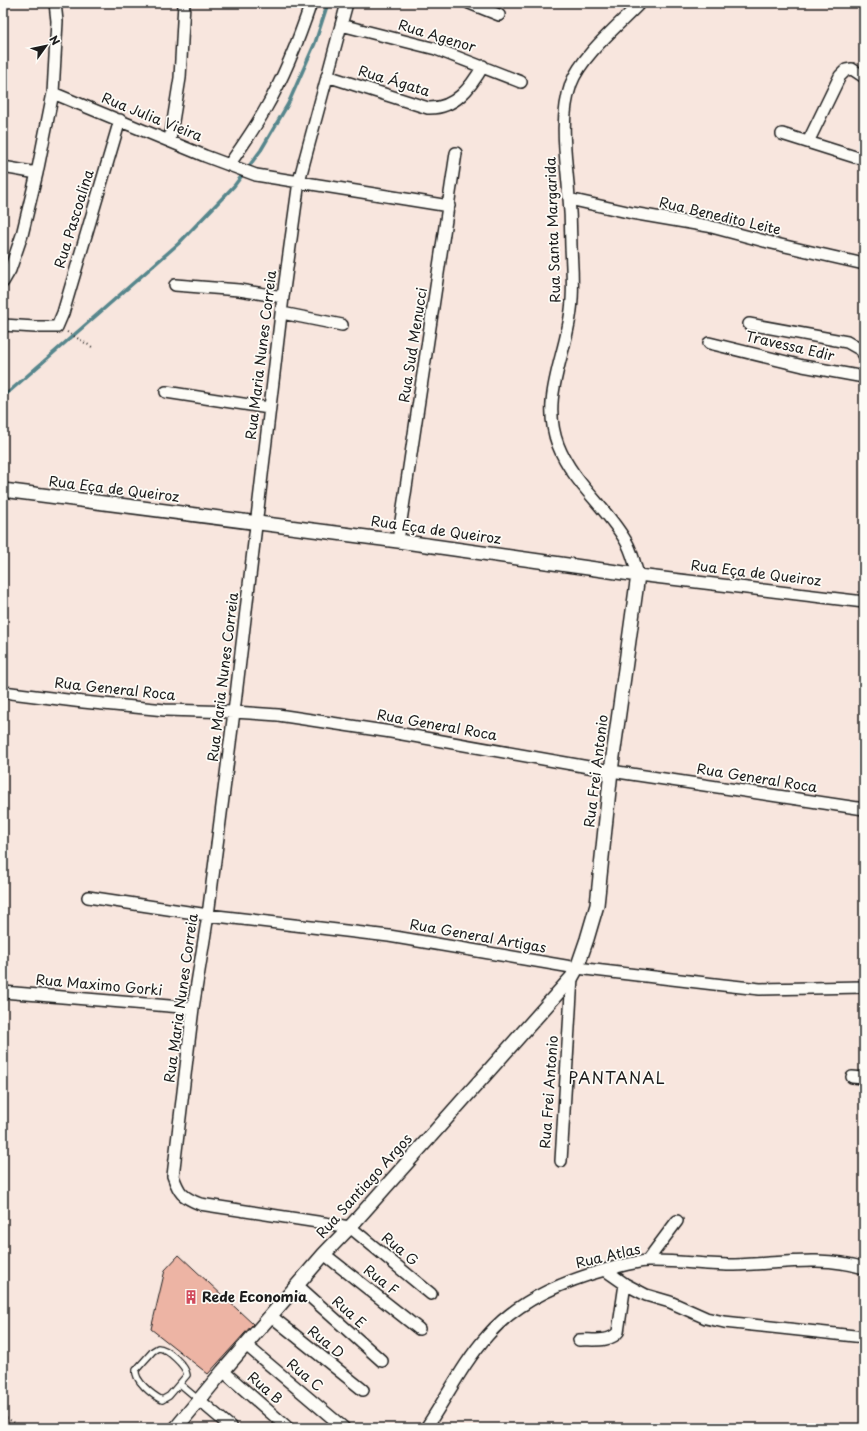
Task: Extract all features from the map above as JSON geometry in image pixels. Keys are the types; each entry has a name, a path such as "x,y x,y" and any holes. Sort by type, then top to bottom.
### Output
{"street":[{"path":"3,282 10,270 22,235 37,173 53,93 56,21 55,3"},
{"path":"170,140 180,78 184,3"},
{"path":"234,167 266,108 296,46 311,3"},
{"name":"Rua Maria Nunes Correia","path":"347,3 300,181 282,297 282,313 234,712 208,914 193,1008 173,1176 182,1195 189,1200 200,1204 350,1227"},
{"path":"469,3 500,15"},
{"name":"Rua Santa Margarida","path":"638,575 629,546 615,524 575,476 566,462 558,445 553,423 554,384 569,326 571,310 572,270 564,129 567,103 571,85 579,67 594,49 640,3"},
{"name":"Rua Agenor","path":"341,25 436,48 521,82"},
{"name":"Rua Ágata","path":"327,76 428,108 436,108 455,101 463,94 476,78 483,66"},
{"path":"808,142 840,76 846,70 852,69 864,77"},
{"name":"Rua Julia Vieira","path":"53,93 256,175 300,181"},
{"name":"Rua Pascoalina","path":"60,328 63,313 120,120"},
{"path":"782,134 855,157 864,158"},
{"name":"Rua Sud Menucci","path":"398,540 456,153"},
{"path":"3,168 37,173"},
{"path":"300,181 449,206"},
{"name":"Rua Benedito Leite","path":"569,199 632,213 708,226 772,243 864,264"},
{"path":"175,285 239,290 282,297"},
{"path":"282,313 342,325"},
{"path":"3,324 60,328"},
{"name":"Travessa Edir","path":"749,324 847,342 861,350 864,355"},
{"name":"Travessa Edir","path":"709,343 803,366 864,377"},
{"path":"166,392 270,408"},
{"name":"Rua Eça de Queiroz","path":"3,490 398,540 638,575 864,602"},
{"name":"Rua Frei Antonio","path":"561,1161 574,972 588,939 597,905 610,771 638,575"},
{"name":"Rua General Roca","path":"3,692 165,710 278,715 391,732 610,771 864,810"},
{"name":"Rua General Artigas","path":"88,897 208,914 388,936 574,972 760,989 864,987"},
{"name":"Rua Santiago Argos","path":"176,1428 222,1371 324,1254 350,1227 574,972"},
{"name":"Rua Maximo Gorki","path":"3,992 193,1008"},
{"path":"852,1077 864,1078"},
{"path":"647,1261 677,1221"},
{"name":"Rua G","path":"350,1227 431,1294"},
{"name":"Rua F","path":"324,1254 419,1329"},
{"name":"Rua Atlas","path":"426,1428 472,1355 500,1323 518,1308 544,1292 578,1278 628,1264 647,1261 734,1265 821,1261 854,1265 864,1268"},
{"path":"605,1270 625,1284 646,1295 670,1302 706,1318 724,1322 864,1338"},
{"path":"579,1340 610,1339 615,1336 618,1332 625,1284"},
{"name":"Rua E","path":"297,1285 382,1361"},
{"name":"Rua D","path":"271,1316 363,1390"},
{"name":"Rua C","path":"246,1345 344,1428"},
{"name":"Rua B","path":"222,1371 288,1428"},
{"path":"198,1400 232,1428"}],"lane":[{"path":"162,1348 165,1349 185,1368 187,1375 180,1384 169,1396 162,1400 138,1381 136,1377 136,1370 153,1351 162,1348"},
{"path":"180,1384 198,1400"}],"path":[{"path":"60,328 92,347"},
{"path":"3,1416 23,1428"}],"building":[{"name":"Rede Economia","path":"179,1255 253,1324 208,1374 151,1329 165,1270"}],"waterway":[{"path":"3,397 178,244 234,186 261,150 288,104 315,43 328,3"}],"place":[{"name":"Rede Economia","path":"191,1297"}],"district":[{"name":"PANTANAL","path":"617,1078"}]}
